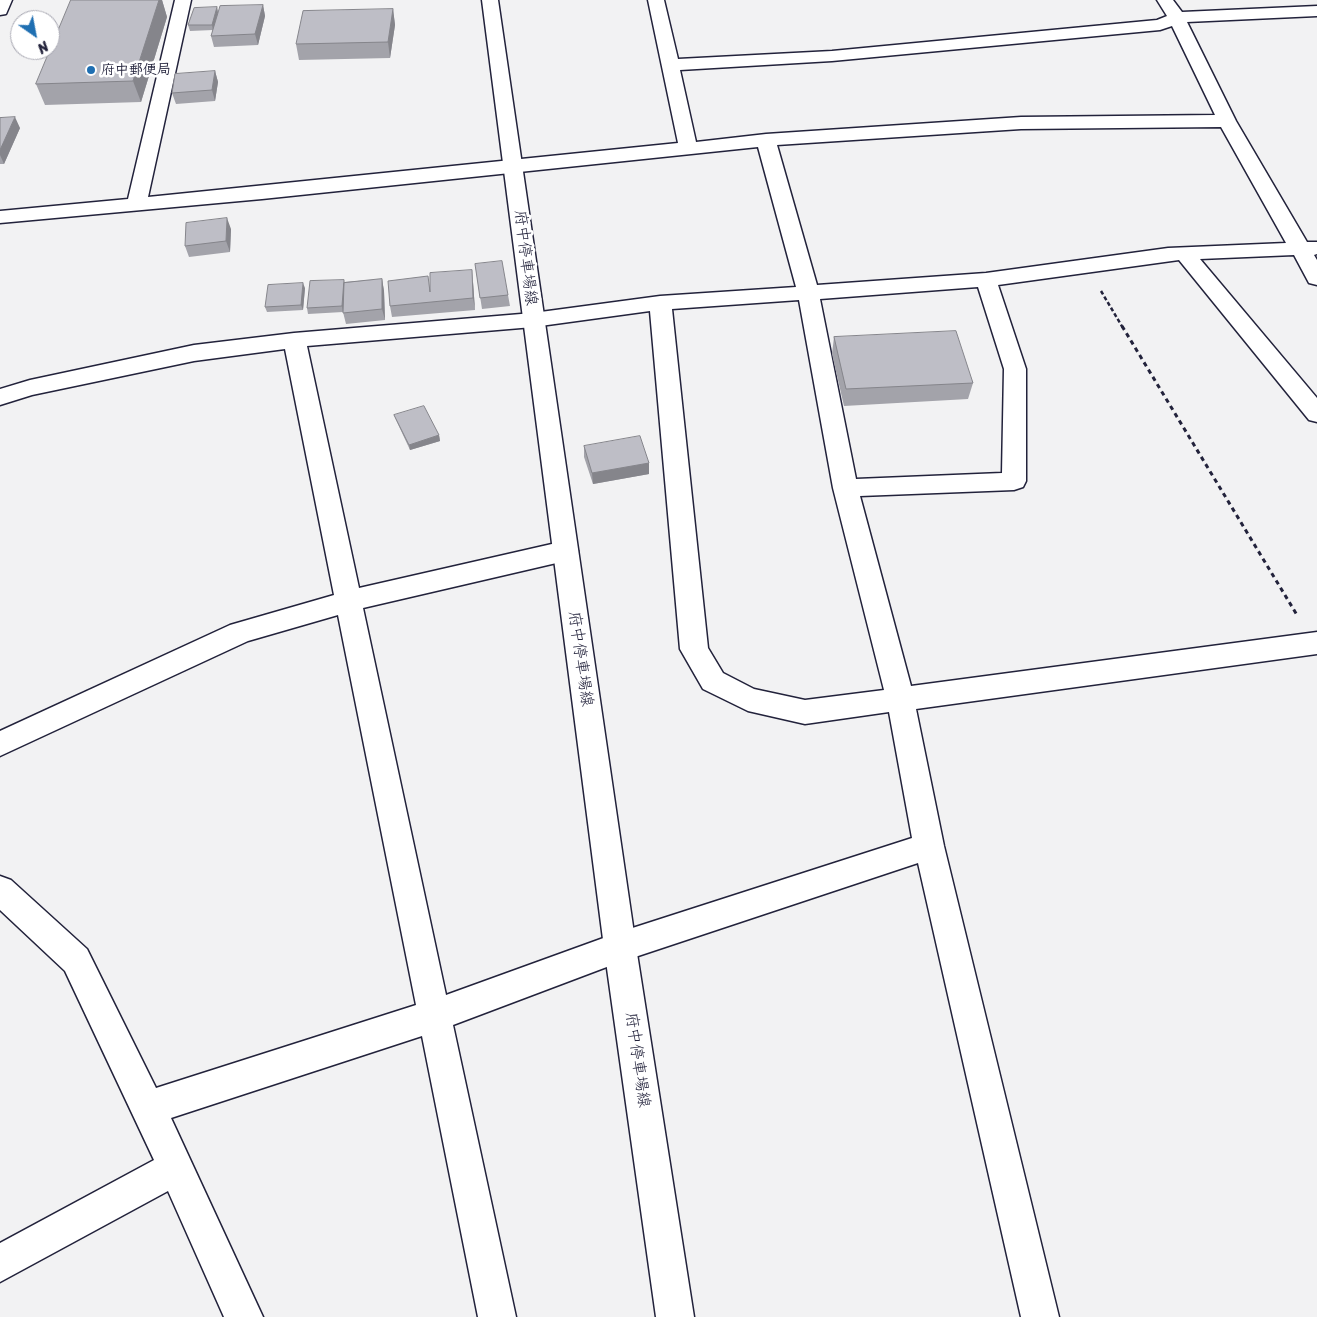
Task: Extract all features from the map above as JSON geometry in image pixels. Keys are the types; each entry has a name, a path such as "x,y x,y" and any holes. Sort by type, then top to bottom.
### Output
{"street":[{"path":"0,10 4,0"},
{"path":"137,203 183,0"},
{"name":"府中停車場線","path":"490,0 620,947 674,1317"},
{"path":"656,0 688,147"},
{"path":"1165,0 1177,18 1226,120 1309,249 1317,278"},
{"path":"671,65 832,56 1160,25 1177,18 1193,16 1317,11"},
{"path":"0,217 514,167 766,140 1021,123 1226,120"},
{"path":"766,140 808,292 845,488 900,698 929,846 1040,1317"},
{"path":"0,396 194,353 294,340 533,320 660,303 986,280 1184,253 1309,249"},
{"path":"1184,253 1317,414"},
{"path":"845,488 1014,481 1015,369 986,280"},
{"path":"660,303 694,649 713,681 748,699 805,712 1315,643"},
{"path":"294,340 497,1317"},
{"path":"0,744 240,633 349,601 565,551"},
{"path":"148,1108 435,1015 620,947 929,846"},
{"path":"0,890 76,960 148,1108 244,1317"},
{"path":"0,1263 175,1168"}],"path":[{"path":"1085,266 1315,643"}],"building":[{"path":"71,0 159,0 133,81 36,84 46,60 60,60 60,26"},
{"path":"263,5 255,34 211,36 220,6"},
{"path":"217,7 212,25 188,25 194,8"},
{"path":"393,9 388,42 296,44 303,11"},
{"path":"215,71 212,90 172,93 175,74"},
{"path":"15,117 0,150 0,118"},
{"path":"227,218 226,241 185,246 186,223"},
{"path":"502,261 508,295 480,298 475,264"},
{"path":"472,270 473,298 390,306 388,281 428,276 430,292 430,273"},
{"path":"382,279 382,309 343,313 344,283"},
{"path":"344,280 342,306 307,308 310,281"},
{"path":"303,283 301,305 265,307 268,285"},
{"path":"956,331 973,383 846,389 834,337"},
{"path":"424,406 439,435 409,445 394,415"},
{"path":"640,436 649,463 592,473 584,446"}],"place":[{"name":"府中郵便局","path":"91,70"}]}
